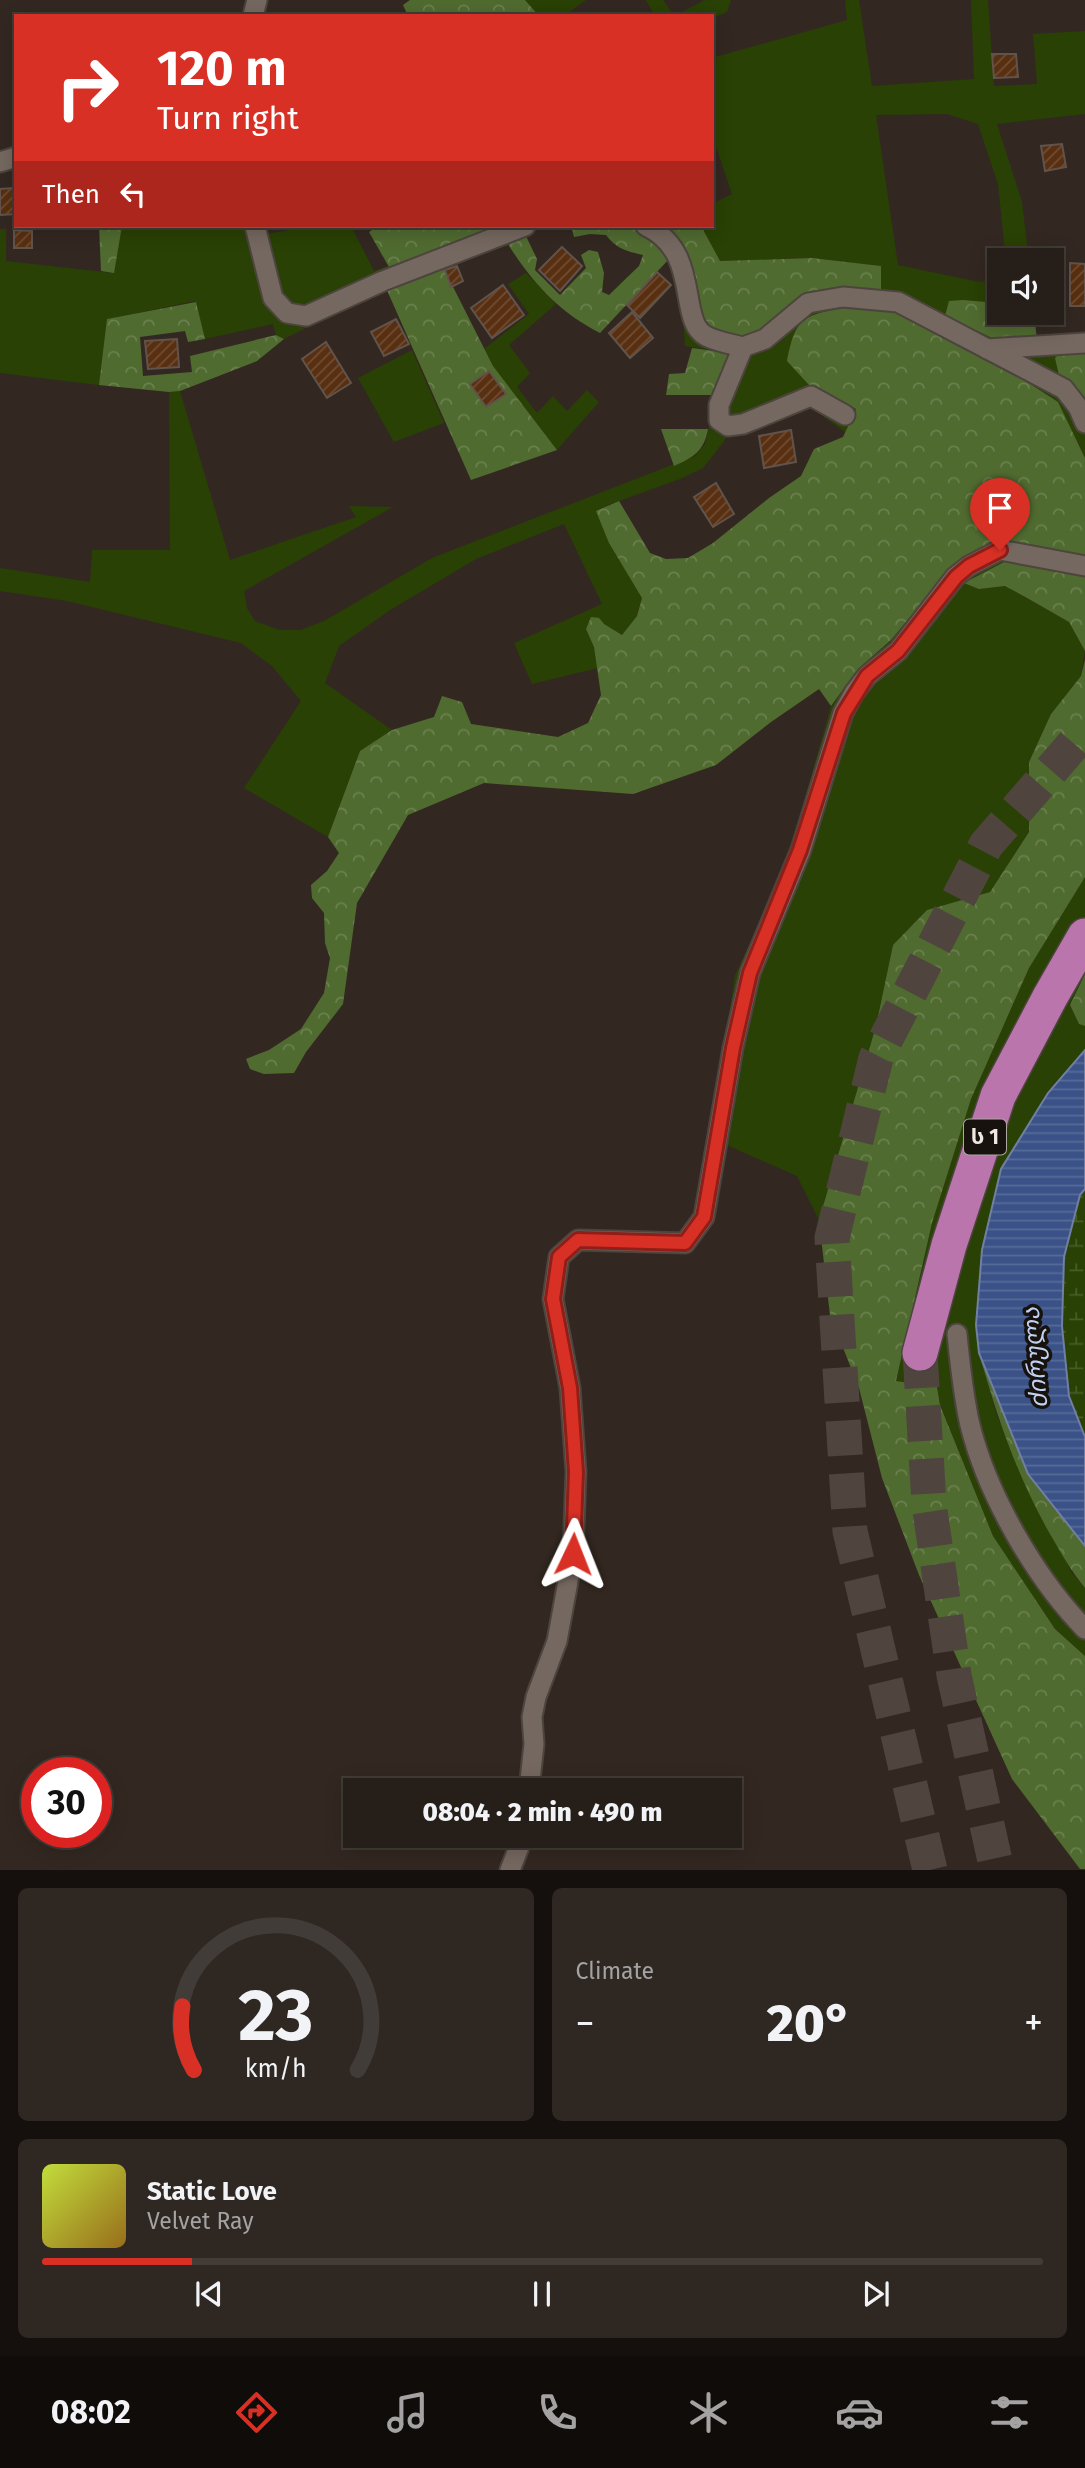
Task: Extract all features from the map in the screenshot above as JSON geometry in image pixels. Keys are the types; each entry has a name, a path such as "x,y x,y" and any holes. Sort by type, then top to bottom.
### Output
{"highway":[{"name":"ს 1","path":"920,1353 949,1245 998,1096 1085,936"}],"street":[{"path":"256,228 273,298 287,313 306,316 383,281 520,228"},
{"path":"649,228 672,244 684,270 694,320 704,335 743,347 765,339 808,303 842,297 898,302 1064,389 1078,407 1085,423"},
{"path":"986,349 1085,343"},
{"path":"743,347 719,405 719,419 727,426 743,424 811,396 845,415"},
{"path":"530,1778 534,1744 532,1717 536,1697 558,1641 573,1554 576,1472 570,1388 553,1299 559,1257 578,1240 685,1243 704,1217 733,1048 750,973 800,850 844,713 867,676 898,651 956,577 969,566 1000,550 1085,566"},
{"path":"957,1334 970,1423 981,1461 1001,1507 1037,1569 1062,1605 1085,1629"},
{"path":"510,1870 517,1848"}],"green space":[{"path":"410,0 525,0 537,14 407,14 403,5"},
{"path":"525,0 586,0 567,14 537,14"},
{"path":"646,0 663,0 673,14 654,14"},
{"path":"705,0 731,0 727,12 714,17 714,14 678,14"},
{"path":"845,0 859,0 872,86 974,79 971,0 988,0 994,86 1037,84 1033,34 1085,31 1085,114 997,124 1022,202 1027,248 1005,248 998,184 978,124 947,114 876,115 898,265 979,282 987,281 987,302 963,300 1001,342 1085,337 1078,392 1085,407 1085,458 1078,442 1021,378 894,308 809,385 856,409 845,432 808,405 728,436 703,468 608,505 609,543 642,597 637,616 622,635 603,624 586,629 594,647 598,668 532,684 514,643 602,604 564,524 476,559 390,610 339,646 325,683 392,730 360,751 328,837 244,788 301,701 272,666 241,643 67,601 0,591 0,568 90,582 92,550 170,550 169,392 180,391 230,560 356,517 349,506 393,507 244,591 247,608 255,621 280,630 301,630 324,621 432,558 695,456 705,444 716,395 730,353 685,346 681,294 671,262 650,236 637,228 669,228 683,243 692,266 702,315 804,294 881,291 880,266 812,258 719,261 702,228 714,228 714,203 732,194 714,141 714,57 847,20"},
{"path":"99,228 122,228 114,273 101,271"},
{"path":"122,228 264,228 265,234 303,228 352,228 374,271 496,228 537,228 444,269 386,288 284,339 276,335 273,324 205,339 195,301 108,319 99,385 0,373 0,229 6,229 6,261 113,273"},
{"path":"375,228 496,228 389,267 369,232"},
{"path":"572,228 638,228 649,234 669,259 600,333 571,315 546,294 506,241 524,232 537,259 535,270 560,295 586,268 581,255 589,250 598,252 604,273 602,292 609,295 639,266 643,255 622,249 606,235 574,237"},
{"path":"668,228 702,228 720,261 812,258 881,266 881,292 804,294 762,328 744,338 713,330 702,315 693,270 682,242"},
{"path":"444,269 493,366 557,450 471,480 386,288"},
{"path":"526,273 556,304 509,345 530,373 517,387 537,413 553,396 567,411 587,390 599,402 557,450 493,366 484,349 529,314 508,284"},
{"path":"949,301 987,302 987,325 1035,325 1037,340 1001,342 945,316"},
{"path":"196,302 205,339 188,342 185,331 140,337 143,376 192,372 190,356 276,335 284,339 257,361 180,391 99,385 107,319"},
{"path":"843,307 893,308 1021,378 1058,402 1085,458 1085,557 1021,543 981,547 947,572 891,640 858,669 831,706 819,689 716,765 633,794 484,783 408,815 357,903 343,1004 306,1052 294,1073 264,1074 250,1069 246,1059 269,1050 301,1029 324,993 330,958 325,943 324,913 312,898 311,885 327,871 339,853 328,837 360,751 392,730 434,717 442,696 462,702 471,724 558,737 588,723 601,695 594,647 586,629 591,617 599,618 622,635 637,616 642,598 609,543 596,511 619,501 650,553 666,559 688,558 713,543 801,476 814,449 843,437 856,409 809,385 787,361 790,346 803,321 818,313"},
{"path":"692,348 730,353 716,395 666,395 669,374 685,373"},
{"path":"1085,349 1085,407 1078,392 1059,375 1055,358 1063,350"},
{"path":"412,350 444,423 394,442 358,378"},
{"path":"661,429 708,429 701,448 687,460 674,466"},
{"path":"1021,543 1085,557 1085,575 1006,561 979,589 1005,586 1069,622 1085,651 1081,676 1051,714 1029,762 1029,832 990,892 927,910 893,945 876,1026 819,1220 797,1176 711,1138 735,975 777,885 831,706 858,669 891,640 947,572 981,547"},
{"path":"1006,561 1085,575 1085,651 1069,622 1027,598 1005,586 979,589 964,583"},
{"path":"1085,660 1085,877 1029,968 971,1099 932,1223 896,1381 937,1387 940,1405 993,1536 1055,1629 1085,1656 1085,1869 1080,1869 1012,1779 919,1575 882,1478 859,1388 830,1315 819,1220 876,1026 893,945 927,910 990,892 1029,832 1029,762 1051,714 1081,676"},
{"path":"1085,877 1085,974 1070,1005 1079,1024 1085,1026 1085,1050 1048,1093 1001,1169 982,1250 976,1325 979,1353 997,1416 1072,1573 1085,1588 1085,1656 1055,1629 993,1536 940,1404 937,1387 896,1381 932,1223 971,1099 1029,968"},
{"path":"1085,974 1085,1026 1079,1024 1070,1005"},
{"path":"1085,1189 1085,1437 1077,1420 1067,1375 1062,1324 1062,1277 1065,1250 1080,1195"},
{"path":"979,1353 1028,1474 1085,1546 1085,1588 1058,1548 1018,1468"}],"water":[{"name":"ძირულა","path":"1085,1050 1085,1189 1080,1195 1064,1257 1062,1326 1069,1396 1085,1437 1085,1546 1028,1474 979,1353 976,1325 982,1250 1001,1169 1048,1093"}],"building":[{"path":"992,54 1016,54 1018,77 994,78"},
{"path":"1062,144 1066,167 1045,171 1041,146"},
{"path":"13,188 14,214 0,215 0,189"},
{"path":"14,230 32,231 32,248 14,248"},
{"path":"562,247 582,266 560,291 539,270"},
{"path":"1070,263 1085,264 1085,306 1070,306"},
{"path":"457,266 463,281 451,287 445,270"},
{"path":"657,272 671,285 640,318 627,305"},
{"path":"503,285 524,315 492,338 471,308"},
{"path":"632,312 653,338 630,358 609,333"},
{"path":"396,319 409,344 384,356 371,332"},
{"path":"177,339 179,367 148,369 145,341"},
{"path":"326,342 351,383 327,398 302,359"},
{"path":"489,371 506,394 486,407 470,384"},
{"path":"791,430 796,462 764,468 759,436"},
{"path":"716,483 734,514 713,527 694,497"}],"tunnel":[{"path":"930,1870 850,1531 832,1238 876,1058 986,845 1085,731"},
{"path":"920,1353 929,1504 954,1675 997,1870"}],"route":[{"path":"573,1554 576,1472 570,1388 553,1299 559,1257 578,1240 685,1243 704,1217 733,1048 750,973 800,850 844,713 867,676 898,651 956,577 969,566 1000,550"}]}
